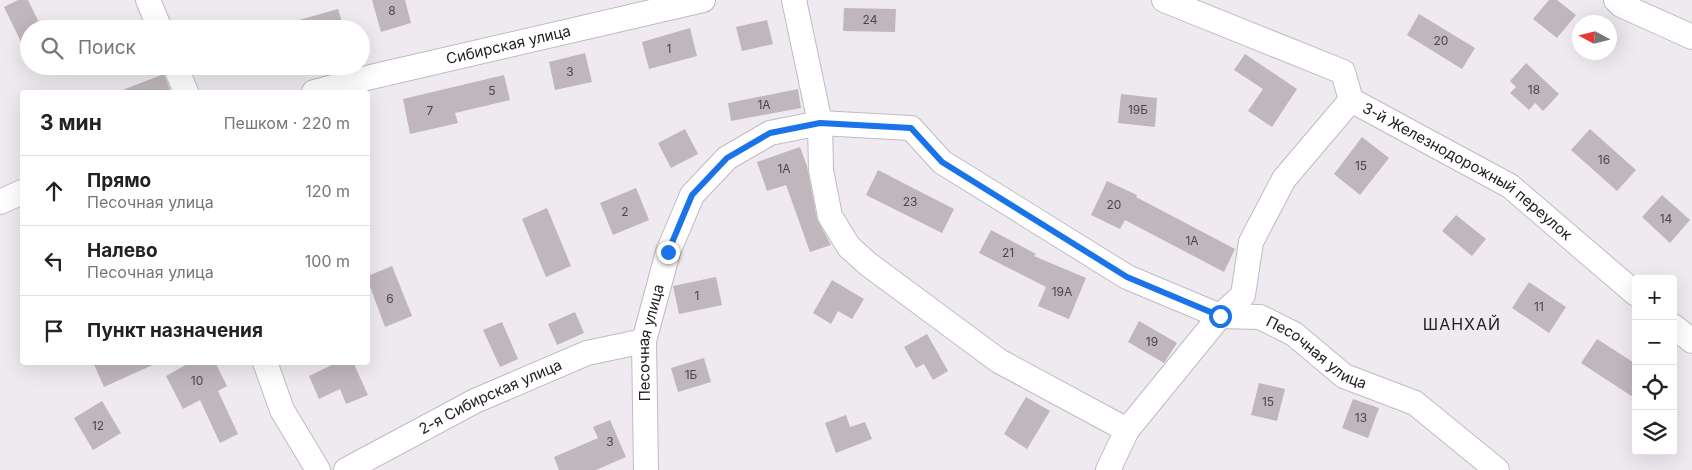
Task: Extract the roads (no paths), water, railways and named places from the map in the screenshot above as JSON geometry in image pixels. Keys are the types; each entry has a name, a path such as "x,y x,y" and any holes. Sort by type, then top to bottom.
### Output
{"street":[{"path":"148,0 156,20"},
{"name":"Сибирская улица","path":"322,90 703,0"},
{"path":"794,0 820,123 821,170 830,216 849,248 999,361 1127,430"},
{"name":"3-й Железнодорожный переулок","path":"1164,0 1343,72 1351,100 1510,186 1632,291"},
{"path":"1616,0 1621,5 1692,37"},
{"path":"179,75 185,90"},
{"path":"1108,470 1127,430 1220,316 1243,295 1251,242 1284,179 1351,100"},
{"name":"Песочная улица","path":"646,470 644,341 668,252 692,195 727,158 770,133 820,123 911,128 942,162 1127,277 1220,316 1260,317 1294,334 1344,376 1415,403 1497,470"},
{"path":"0,202 20,193"},
{"path":"1677,329 1692,341"},
{"name":"2-я Сибирская улица","path":"346,470 475,401 587,353 644,341"},
{"path":"266,365 282,410 318,470"}],"district":[{"name":"ШАНХАЙ","path":"1462,324"}]}
